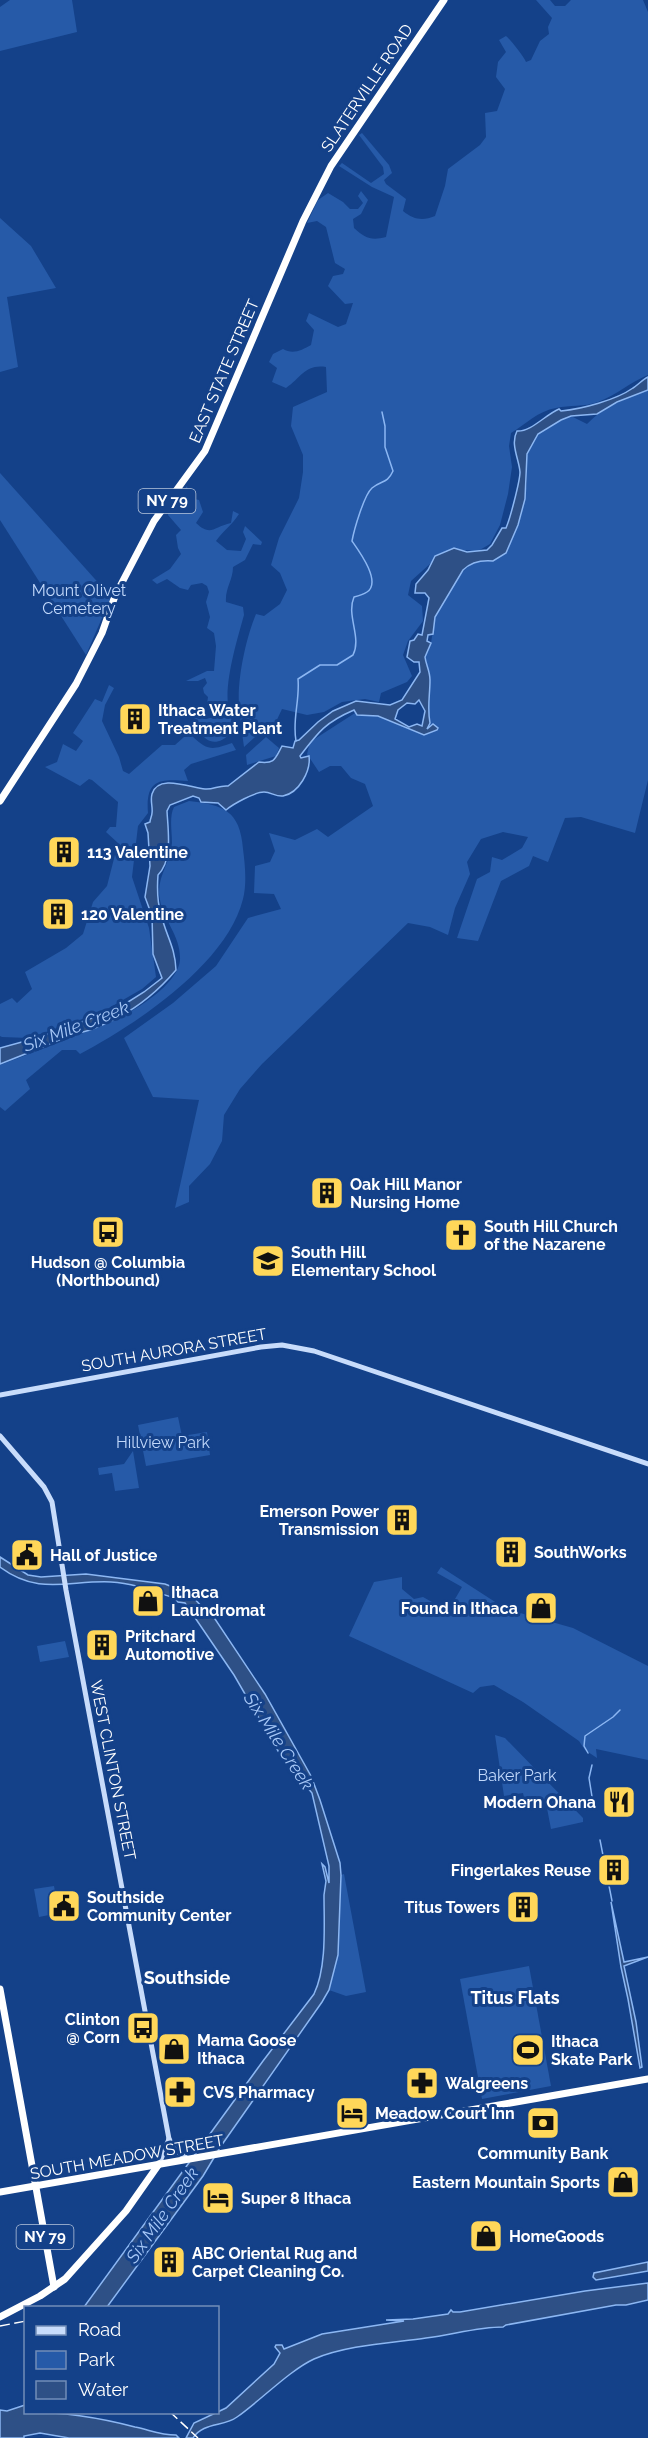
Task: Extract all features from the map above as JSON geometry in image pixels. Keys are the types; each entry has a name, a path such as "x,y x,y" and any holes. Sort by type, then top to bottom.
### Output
{"highway":[{"name":"SLATERVILLE ROAD","path":"316,193 346,142 444,0"},
{"name":"EAST STATE STREET","path":"0,801 76,684 102,633 116,596 154,521 206,451 316,193"},
{"name":"NY 79","path":"0,1989 54,2287"},
{"name":"SOUTH MEADOW STREET","path":"0,2192 648,2079"},
{"path":"0,2317 65,2279 126,2211 159,2164"}],"main road":[{"name":"SOUTH AURORA STREET","path":"0,1395 282,1345 314,1351 648,1464"},
{"name":"WEST CLINTON STREET","path":"0,1436 44,1487 51,1502 65,1587 170,2139"},
{"path":"170,2139 175,2150 189,2159"},
{"path":"159,2164 170,2139"}],"green space":[{"path":"10,0 72,0 77,32 0,51 0,7"},
{"path":"536,0 550,0 555,6 565,6 571,0 643,0 648,12 648,375 598,402 543,412 511,433 509,446 512,467 508,494 500,525 490,544 478,551 462,550 441,554 411,581 408,595 422,606 423,621 408,641 403,655 412,676 407,682 381,693 379,702 365,699 342,702 324,712 307,715 282,709 274,726 255,737 244,747 239,695 243,659 249,635 256,614 264,616 280,604 287,590 280,573 271,565 279,538 299,498 303,472 303,455 291,426 293,407 327,392 326,367 308,369 286,388 272,382 277,368 269,362 273,354 283,349 294,352 311,345 314,330 306,321 309,313 338,327 346,324 353,303 345,304 328,286 333,276 343,274 345,269 335,263 326,227 317,221 307,223 318,200 328,193 350,209 358,209 363,203 358,196 361,191 368,200 361,214 353,219 354,228 368,238 386,237 394,197 372,187 339,166 342,163 371,183 384,174 383,167 359,135 362,133 389,165 392,173 384,180 406,199 403,211 419,219 435,216 448,169 480,145 486,137 485,113 497,111 505,89 496,77 498,62 506,52 499,40 506,36 526,62 531,60 540,41 549,34 548,27 552,18"},
{"path":"0,218 31,246 56,288 7,297 18,367 0,372"},
{"path":"648,390 648,780 635,833 581,817 565,818 548,862 533,856 529,866 501,881 478,941 457,938 477,879 490,872 492,857 502,860 522,848 528,837 503,832 481,839 467,862 470,874 455,908 448,935 430,927 408,923 262,1064 240,1089 224,1115 222,1141 210,1164 189,1186 189,1202 175,1208 199,1100 153,1097 124,1038 173,1003 216,966 248,918 281,909 274,894 254,893 255,866 270,862 275,851 269,833 295,840 317,829 328,837 373,806 365,784 351,778 341,766 330,766 319,772 307,754 310,742 355,713 378,716 424,735 438,729 428,729 427,726 430,681 425,657 431,643 435,617 459,576 469,565 485,560 493,561 506,553 521,516 527,483 526,458 538,434 571,416 587,424 608,408"},
{"name":"Mount Olivet Cemetery","path":"0,473 111,597 86,655 0,520"},
{"path":"187,486 190,498 199,500 203,512 196,523 201,527 212,530 231,523 233,511 239,514 216,541 227,550 241,551 246,539 243,532 245,526 262,542 261,545 253,544 245,560 233,567 227,592 226,602 243,607 244,615 228,684 231,733 216,742 210,741 200,733 190,712 206,719 214,717 207,704 208,697 204,693 203,688 207,683 205,678 198,681 186,681 207,671 214,671 216,646 214,633 207,628 210,617 206,602 209,592 207,586 202,583 191,585 188,590 180,588 167,579 157,584 152,580 170,569 181,554 176,535 181,530 168,515 169,509"},
{"path":"109,685 114,688 105,705 102,721 123,771 129,774 162,745 175,745 184,737 192,736 210,748 232,743 236,750 191,764 184,770 188,781 163,781 152,787 149,793 148,813 138,826 132,877 149,928 156,977 142,989 102,1012 29,1038 2,1037 0,1036 0,1004 12,998 17,1003 32,989 25,972 66,948 83,934 93,902 107,886 118,843 106,832 110,827 116,827 118,802 92,780 89,779 80,786 45,767 57,762 63,744 76,751 83,741 73,733 95,699 102,702"},
{"path":"266,737 279,748 276,756 247,765 246,755"},
{"path":"189,801 211,805 228,812 238,826 243,849 245,880 243,899 234,923 219,947 176,990 126,1027 80,1054 76,1050 62,1050 26,1080 30,1089 5,1111 0,1107 0,1065 116,1019 151,998 176,973 180,951 162,908 159,892 161,878 171,850 172,811 174,807"},
{"name":"Hillview Park","path":"178,1417 182,1436 207,1432 210,1455 146,1466 138,1425"},
{"path":"133,1451 139,1488 115,1491 112,1473 99,1475 98,1468 124,1464"},
{"path":"441,1567 506,1609 573,1628 648,1666 648,1760 596,1749 597,1758 585,1750 579,1741 494,1685 480,1687 473,1693 349,1636 374,1582 402,1577 402,1589 414,1599 423,1597 448,1611 462,1587 437,1573"},
{"path":"65,1641 69,1657 40,1662 37,1646"},
{"name":"Baker Park","path":"495,1735 505,1738 583,1818 583,1822 551,1829 546,1803 526,1806 523,1793 504,1796"},
{"path":"344,1874 366,1992 346,1996 329,1990 338,1955 341,1875"},
{"path":"54,1886 59,1913 39,1917 34,1889"},
{"path":"529,1966 551,2086 482,2099 460,1979"}],"water":[{"name":"Six Mile Creek","path":"648,377 648,390 617,402 597,414 571,416 561,420 538,434 527,454 525,499 518,525 506,553 493,561 477,562 463,570 435,617 433,634 428,635 427,641 431,643 425,657 430,680 430,723 427,729 433,724 438,728 437,730 424,735 378,716 357,715 354,710 330,723 300,756 301,758 309,756 308,768 299,786 289,794 280,796 267,792 260,793 226,810 218,803 201,802 199,798 193,796 170,805 167,811 168,853 163,869 158,875 158,894 176,970 149,997 118,1018 0,1064 0,1048 40,1037 117,1009 162,978 153,954 152,916 145,897 150,866 148,833 145,824 150,822 151,797 155,788 168,783 205,789 228,786 259,762 274,760 282,746 293,748 295,741 333,711 356,701 390,705 402,700 420,672 419,662 414,662 407,657 410,641 414,640 418,634 422,635 429,598 425,593 415,593 416,584 428,570 435,556 454,548 467,552 487,550 502,528 506,528 520,477 514,441 517,431 528,429 559,409 561,411 579,408 618,396","holes":["419,700 425,711 422,726 417,724 409,727 395,719 398,710 407,703 415,704"]},
{"name":"Six Mile Creek","path":"0,1557 28,1575 41,1577 86,1574 165,1584 190,1594 204,1609 209,1610 265,1694 311,1776 340,1863 338,1955 329,1990 221,2146 203,2176 108,2306 85,2306 314,1994 321,1971 324,1946 326,1881 322,1864 329,1883 329,1866 312,1793 281,1756 234,1675 185,1603 151,1590 119,1583 41,1584 14,1576 0,1567"},
{"path":"611,1902 624,1962 648,1957 624,1966 636,2022 642,2067 640,2068 621,1967"},
{"path":"648,2262 648,2271 596,2280 593,2277 594,2273"},
{"path":"648,2283 648,2300 503,2327 369,2345 327,2354 295,2370 232,2420 202,2429 193,2438 186,2438 194,2423 213,2414 219,2414 219,2411 226,2408 274,2364 280,2353 276,2345 282,2345 284,2349 322,2334 404,2321 386,2320 448,2314 451,2310 460,2312"},
{"path":"24,2405 24,2414 61,2414 95,2418 176,2435 179,2438 69,2438 40,2433 24,2436 24,2438 0,2438 0,2410 7,2411"}],"waterway":[{"path":"296,741 298,679 320,665 337,665 353,655 356,641 352,604 354,597 367,592 371,587 372,581 368,566 352,541 369,492 386,480 393,471 385,447 382,412"},
{"path":"588,1753 584,1746 585,1736 620,1710"},
{"path":"592,1765 589,1778 594,1809"},
{"path":"600,1840 612,1901"}],"railway":[{"path":"0,2326 24,2321"},
{"path":"172,2414 198,2438"}],"place":[{"name":"Ithaca Water Treatment Plant","path":"135,719"},
{"name":"113 Valentine","path":"64,852"},
{"name":"120 Valentine","path":"58,914"},
{"name":"Oak Hill Manor Nursing Home","path":"327,1193"},
{"name":"Hudson @ Columbia (Northbound)","path":"108,1232"},
{"name":"South Hill Church of the Nazarene","path":"461,1235"},
{"name":"South Hill Elementary School","path":"268,1261"},
{"name":"Emerson Power Transmission","path":"402,1520"},
{"name":"SouthWorks","path":"511,1552"},
{"name":"Hall of Justice","path":"27,1555"},
{"name":"Ithaca Laundromat","path":"148,1601"},
{"name":"Found in Ithaca","path":"541,1608"},
{"name":"Pritchard Automotive","path":"102,1645"},
{"name":"Modern Ohana","path":"619,1802"},
{"name":"Fingerlakes Reuse","path":"614,1870"},
{"name":"Southside Community Center","path":"64,1906"},
{"name":"Titus Towers","path":"523,1907"},
{"name":"Clinton @ Corn","path":"143,2028"},
{"name":"Mama Goose Ithaca","path":"174,2049"},
{"name":"Ithaca Skate Park","path":"528,2050"},
{"name":"Walgreens","path":"422,2083"},
{"name":"CVS Pharmacy","path":"180,2092"},
{"name":"Meadow Court Inn","path":"352,2113"},
{"name":"Community Bank","path":"543,2123"},
{"name":"Eastern Mountain Sports","path":"623,2182"},
{"name":"Super 8 Ithaca","path":"218,2198"},
{"name":"HomeGoods","path":"486,2236"},
{"name":"ABC Oriental Rug and Carpet Cleaning Co.","path":"169,2262"}],"district":[{"name":"Southside","path":"187,1977"},
{"name":"Titus Flats","path":"515,1997"}]}
